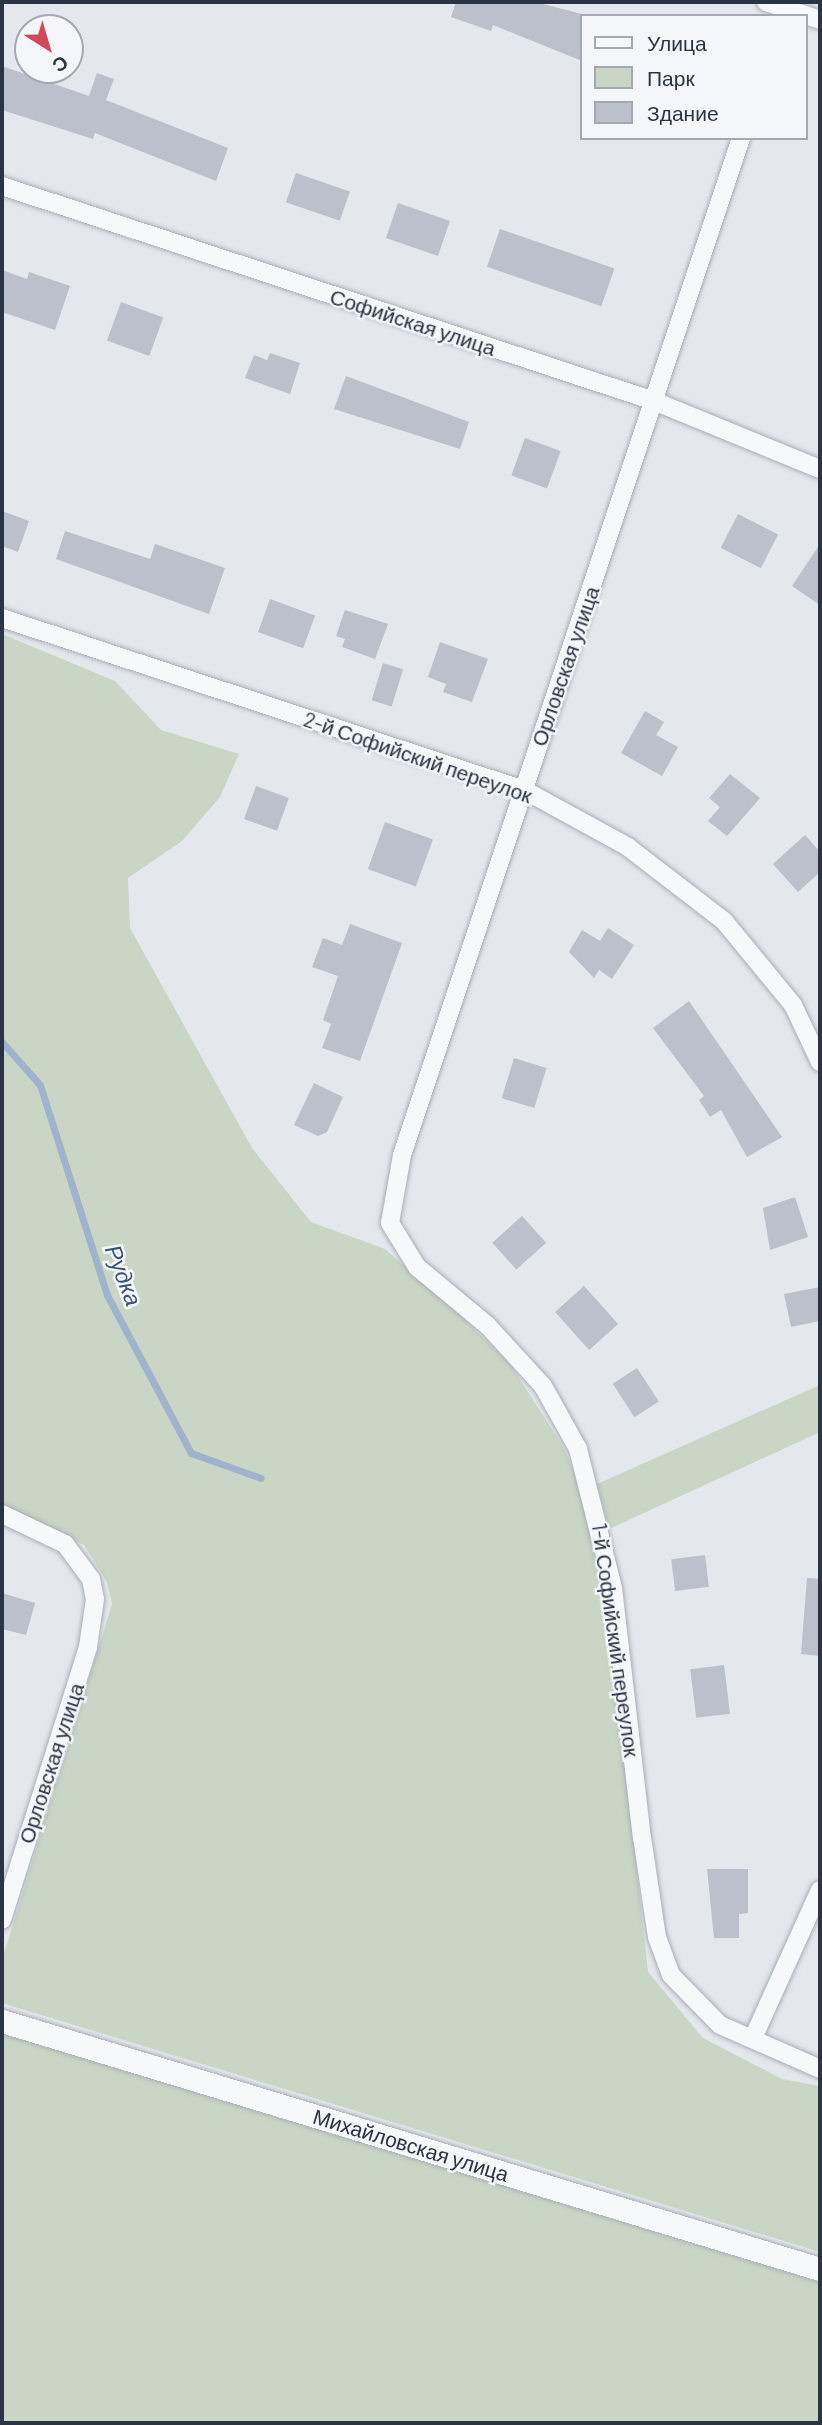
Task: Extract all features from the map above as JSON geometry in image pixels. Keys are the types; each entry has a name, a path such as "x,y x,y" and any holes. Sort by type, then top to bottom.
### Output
{"street":[{"path":"779,7 801,14"},
{"name":"Орловская улица","path":"391,1195 740,140"},
{"name":"Софийская улица","path":"2,186 654,401 820,470"},
{"name":"2-й Софийский переулок","path":"2,618 524,790 628,847 724,921 793,1006 820,1062"},
{"name":"1-й Софийский переулок","path":"391,1195 390,1223 398,1242 543,1386 579,1449 612,1588 657,1937 671,1975 696,2004 720,2025 754,2036 772,2051 820,2069"},
{"name":"Орловская улица","path":"2,1514 65,1544 91,1579 94,1623 2,1920"},
{"path":"754,2036 820,1890"},
{"name":"Михайловская улица","path":"2,2021 820,2269"}],"green space":[{"path":"2,634 115,681 161,730 239,754 220,797 182,841 128,878 130,928 252,1148 311,1222 385,1249 455,1310 510,1364 564,1448 582,1491 615,1670 648,1972 703,2038 782,2079 820,2086 820,2252 2,2003 2,1960 112,1604 107,1582 84,1545 2,1505"},
{"path":"820,1385 820,1432 609,1529 597,1484"},
{"path":"2,2033 820,2282 820,2423 2,2423"}],"building":[{"path":"456,2 535,2 582,14 580,60 493,25 491,31 451,17"},
{"path":"2,66 14,70 14,84 54,84 89,96 97,73 114,79 106,100 228,148 216,181 95,133 93,139 2,110"},
{"path":"296,173 350,192 340,221 286,202"},
{"path":"398,203 450,221 438,256 386,238"},
{"path":"500,229 614,268 601,306 487,267"},
{"path":"2,270 27,279 29,272 70,286 55,330 2,312"},
{"path":"121,302 163,317 149,356 107,341"},
{"path":"270,353 300,363 290,394 245,378 254,355 267,360"},
{"path":"346,376 469,422 460,449 334,409"},
{"path":"525,438 561,451 547,489 511,476"},
{"path":"2,511 29,521 18,552 2,546"},
{"path":"738,514 778,534 761,568 721,548"},
{"path":"65,531 150,559 155,544 225,568 209,614 56,559"},
{"path":"820,544 820,605 792,586"},
{"path":"270,599 315,615 303,648 258,632"},
{"path":"345,610 388,624 375,659 342,647 345,639 336,636"},
{"path":"440,642 488,659 472,702 443,692 446,684 428,677"},
{"path":"383,663 403,669 392,706 372,700"},
{"path":"645,711 664,722 656,735 678,747 662,776 621,753"},
{"path":"730,774 760,798 727,836 708,821 720,807 709,798"},
{"path":"256,786 289,798 277,831 244,819"},
{"path":"385,822 433,839 416,886 368,869"},
{"path":"805,835 820,852 820,872 798,892 773,864"},
{"path":"350,924 402,943 360,1061 322,1048 331,1024 323,1020 338,976 312,967 323,938 342,945"},
{"path":"608,928 634,945 612,979 599,970 594,978 569,952 582,930 600,941"},
{"path":"689,1001 782,1137 747,1157 721,1110 710,1117 699,1100 704,1096 653,1028"},
{"path":"514,1058 547,1068 534,1108 502,1098"},
{"path":"314,1083 343,1097 327,1132 318,1136 294,1125"},
{"path":"795,1197 808,1237 770,1250 763,1208"},
{"path":"522,1216 546,1243 516,1270 492,1243"},
{"path":"584,1286 618,1324 589,1350 555,1312"},
{"path":"820,1287 820,1321 791,1327 784,1294"},
{"path":"637,1368 659,1402 634,1417 613,1384"},
{"path":"705,1555 709,1587 675,1591 671,1559"},
{"path":"807,1578 820,1579 820,1656 801,1654"},
{"path":"2,1593 35,1603 26,1635 2,1629"},
{"path":"724,1665 730,1714 696,1718 690,1669"},
{"path":"707,1869 748,1869 748,1913 739,1914 739,1938 714,1938"}],"waterway":[{"name":"Рудка","path":"2,1042 40,1085 107,1295 191,1453 261,1478"}]}
